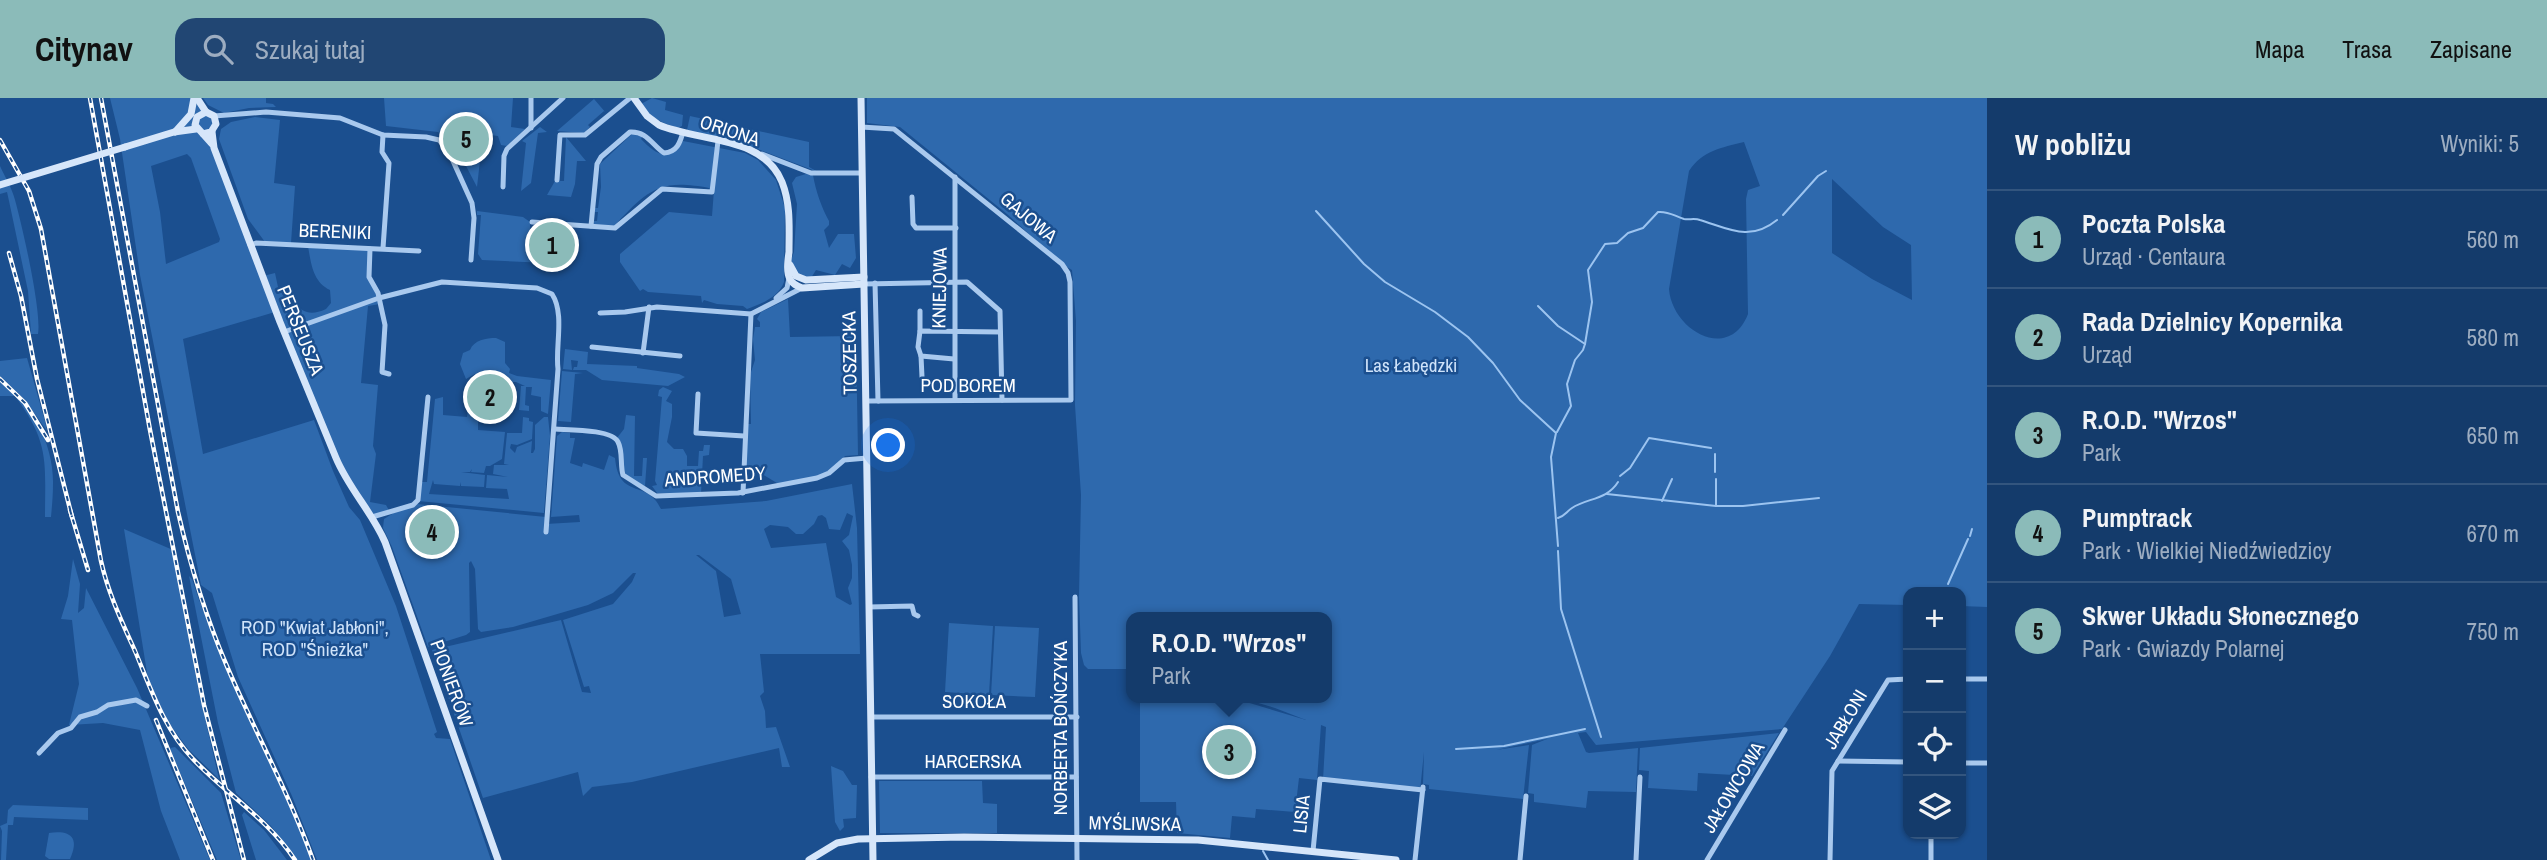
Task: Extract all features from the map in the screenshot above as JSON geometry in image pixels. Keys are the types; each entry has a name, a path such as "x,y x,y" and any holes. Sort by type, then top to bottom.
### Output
{"street":[{"name":"PERSEUSZA","path":"196,98 250,245 342,473 372,517"},
{"path":"178,131 191,114 196,98"},
{"path":"531,98 531,128"},
{"path":"503,187 506,151 563,98"},
{"path":"557,180 560,135 585,135 632,98"},
{"name":"ORIONA","path":"632,98 653,121 755,152 776,170 786,193 789,216 788,258 795,283"},
{"name":"TOSZECKA","path":"861,98 873,860"},
{"path":"0,185 234,115 266,112 340,118 383,135 426,136 435,138 446,146 473,209 471,261"},
{"name":"GAJOWA","path":"861,127 894,129 1062,264 1070,282 1071,400"},
{"path":"591,226 596,170 601,157 630,132 635,131 643,133 661,151 672,152 679,146 683,132"},
{"path":"383,135 382,152 389,163 383,248"},
{"path":"532,222 618,227 662,189 712,192 718,141"},
{"path":"755,152 811,173 862,173"},
{"name":"KNIEJOWA","path":"955,177 955,400"},
{"path":"912,197 913,224 916,228 956,228"},
{"name":"BERENIKI","path":"250,245 419,251"},
{"path":"370,249 369,277 379,298 385,325 382,372 389,374"},
{"path":"284,332 379,298 442,282 537,288 552,294 558,310 558,369 546,532"},
{"path":"600,313 649,307 751,314 771,303 795,283 967,282 1000,311 1002,400"},
{"name":"TOSZECKA","path":"875,283 878,401"},
{"path":"643,353 649,307"},
{"path":"920,311 918,347 922,377"},
{"path":"743,493 751,314"},
{"path":"920,331 1000,332"},
{"path":"592,347 680,356"},
{"path":"921,356 954,359"},
{"path":"698,394 696,433 744,436"},
{"path":"372,517 413,505 419,499 428,397"},
{"name":"POD BOREM","path":"866,401 1071,400"},
{"name":"ANDROMEDY","path":"555,429 603,433 614,437 619,443 623,475 656,496 743,493 817,478 829,474 844,460 867,458"},
{"name":"PIONIERÓW","path":"372,517 385,542 498,860"},
{"name":"NORBERTA BOŃCZYKA","path":"1075,597 1077,860"},
{"path":"869,607 912,606 914,614 918,616"},
{"name":"JABŁONI","path":"1830,860 1831,776 1888,680 1903,679"},
{"path":"1966,679 1987,679"},
{"path":"39,753 58,733 71,728 80,717 97,712 108,705 136,700 146,706"},
{"path":"918,709 918,717"},
{"name":"SOKOŁA","path":"871,717 1077,717"},
{"name":"JAŁOWCOWA","path":"1707,860 1785,730"},
{"path":"1838,761 1903,762"},
{"path":"1966,763 1987,764"},
{"name":"HARCERSKA","path":"871,777 1076,777"},
{"path":"1636,860 1640,777"},
{"name":"LISIA","path":"1312,852 1320,779 1423,789 1415,860"},
{"path":"1520,860 1526,796"},
{"path":"809,860 837,843 873,839"},
{"name":"MYŚLIWSKA","path":"873,839 1198,840 1396,860"},
{"path":"1931,839 1931,860"}],"green space":[{"name":"ROD \"Kwiat Jabłoni\", ROD \"Śnieżka\"","path":"110,98 197,98 216,127 214,148 263,276 275,273 278,287 304,311 317,312 326,309 331,303 330,290 324,287 314,272 308,246 370,249 369,277 380,304 368,306 361,383 378,385 373,446 376,454 370,502 386,505 391,514 417,504 546,517 546,524 580,522 579,515 551,517 557,436 562,432 570,433 570,438 575,438 570,463 582,467 583,463 604,470 609,455 615,458 622,480 648,494 661,509 766,501 852,484 857,528 860,654 760,654 764,692 760,696 765,711 766,728 776,727 790,767 782,767 779,748 632,782 592,787 583,796 578,772 483,798 432,650 561,620 582,692 591,693 589,686 584,687 563,620 613,604 632,582 636,573 613,593 588,605 513,627 481,632 478,629 475,569 471,561 470,632 428,647 383,528 384,519 392,514 372,517 352,491 275,312 183,339 203,454 314,420 333,471 349,507 360,520 396,606 437,732 434,734 436,738 450,739 491,860 317,860 292,796 238,677 212,593 201,585 140,275 120,139","holes":["187,154 191,158 220,239 219,242 166,264 151,166","847,513 853,516 849,535 842,541 849,550 852,565 852,578 848,588 852,604 850,605 836,597 826,543 771,548 764,529 770,525 788,527 796,534 803,534 818,516 822,515 826,518 829,529 840,530","696,555 731,579 741,614 724,617 716,571"]},
{"path":"203,98 266,98 266,103 276,107 249,108 224,113 208,105"},
{"path":"384,98 513,98 511,127 525,129 507,146 501,145 498,136 483,134 477,187 455,145 438,132 386,126"},
{"path":"652,98 666,102 665,110 683,115 682,126 678,128 667,124 649,113 641,104"},
{"name":"Las Łabędzki","path":"867,98 1987,98 1987,607 1966,606 1966,587 1903,587 1903,605 1859,604 1830,656 1782,729 1596,745 1586,732 1578,733 1586,752 1589,753 1638,748 1636,792 1588,791 1586,808 1534,802 1534,794 1528,793 1532,745 1547,739 1496,750 1529,745 1523,799 1429,789 1429,785 1423,784 1424,752 1420,791 1323,780 1326,727 1321,725 1317,780 1299,778 1295,812 1256,809 1255,818 1232,816 1230,838 1177,833 1176,802 1140,802 1140,703 1250,703 1306,720 1258,703 1332,703 1332,612 1126,612 1126,669 1088,669 1084,665 1081,653 1079,597 1081,495 1075,405 1076,321 1072,270 900,127 867,123","holes":["1744,142 1760,186 1748,190 1748,314 1739,329 1728,337 1702,335 1690,328 1680,317 1672,304 1669,289 1689,171 1706,154","1832,179 1883,227 1911,245 1912,300 1872,279 1832,253"]},
{"path":"594,99 606,113 604,111 588,125 590,127 584,133 557,131"},
{"path":"690,116 809,142 809,167 818,172 755,148 687,130"},
{"path":"255,117 280,120 274,183 295,186 291,243 265,242 248,219 219,139 221,129 231,122"},
{"path":"540,127 547,132 538,133 531,183 521,191 526,143 522,141"},
{"path":"632,134 643,136 641,139 646,144 662,154 673,152 683,141 745,153 758,160 776,180 785,208 784,282 774,296 747,309 743,306 704,300 702,303 701,296 648,292 643,289 640,291 620,262 620,254 669,212 712,216 714,190 687,185 664,187 646,195 614,226 594,225 594,221 597,221 598,212 595,212 595,208 598,208 601,187 600,164"},
{"path":"566,137 586,161 577,161 571,197 547,195 555,181 564,181"},
{"path":"0,166 14,196 22,228 34,289 38,334 31,334 28,291 7,192 0,194"},
{"path":"813,175 819,199 829,221 824,230 829,248 838,234 854,234 856,258 850,268 842,264 835,275 816,270 811,278 799,276 793,268 791,260 794,252 797,204 792,183 796,177"},
{"path":"477,211 523,217 530,222 530,248 541,247 541,251 569,255 570,264 482,260 478,254 481,215 477,215"},
{"path":"788,299 790,337 853,336 856,339 858,455 845,456 829,473 782,486 745,464 747,424 751,424 750,375 755,360 753,339 755,327 760,327 757,319 761,312"},
{"path":"496,338 505,342 505,363 510,369 509,373 551,380 548,414 541,411 541,397 531,395 532,387 526,387 525,405 529,406 529,411 519,410 521,386 525,386 516,382 502,382 502,373 475,374 466,379 460,364 463,353 481,340"},
{"path":"565,349 588,352 587,364 637,366 685,377 668,386 602,380 586,370 573,370 578,361 571,360 572,370 563,369"},
{"path":"27,358 47,431 24,399 0,376 0,361"},
{"path":"562,371 583,373 575,374 571,422 558,421"},
{"path":"0,380 12,389 31,412 45,440 52,469 51,517 45,517 45,467 40,440 15,396 0,396"},
{"path":"663,387 672,391 666,401 672,404 667,442 674,449 683,449 687,456 687,466 698,466 699,451 703,451 704,445 710,445 709,455 703,456 701,494 657,493 652,486 657,485 655,481 662,397 658,396"},
{"path":"443,397 443,415 467,417 468,409 478,410 478,430 505,432 502,459 486,466 484,473 471,472 472,469 470,472 461,472 485,475 484,487 461,486 461,482 460,486 434,484 433,480 429,494 509,499 507,489 486,488 487,475 508,477 493,474 494,465 509,465 504,464 507,433 522,433 523,417 533,422 532,439 517,445 511,444 510,448 515,453 517,447 532,441 533,453 535,425 548,417 550,436 544,513 418,501 421,482 427,482 435,399"},
{"path":"626,415 635,416 634,476 642,476 643,458 647,458 645,486 626,477 617,438 624,429"},
{"path":"124,529 173,550 198,687 219,779 188,749 168,722 148,679"},
{"path":"73,559 80,584 78,613 84,608 86,588 137,688 210,860 180,860 161,811 140,730 103,723 69,725 79,684 72,620 61,619 68,596"},
{"path":"189,576 219,650 284,789 311,860 297,860 271,826 236,793 218,723"},
{"path":"949,623 993,626 989,695 945,692"},
{"path":"995,626 1039,628 1035,697 991,695"},
{"path":"1779,733 1752,776 1698,773 1697,791 1648,788 1649,771 1639,770 1640,748"},
{"path":"175,747 221,793 241,860 217,860 170,748"},
{"path":"831,766 843,771 852,785 857,785 856,818 843,819 844,827 840,831 835,822"},
{"path":"879,781 982,781 983,803 997,804 997,833 880,833"},
{"path":"13,805 88,808 88,820 14,817 13,825 8,825 6,860 1,860 0,826 7,823 8,810"},
{"path":"244,812 264,830 287,860 256,860 242,815"},
{"path":"49,833 63,833 71,837 74,845 70,859 49,859 45,856"}],"waterway":[{"path":"1783,215 1818,176 1826,171"},
{"path":"1316,211 1364,264 1385,282 1435,312 1468,337 1493,363 1520,400 1556,433 1551,457 1558,546"},
{"path":"1585,344 1592,302 1588,270 1605,244 1617,243 1628,233 1643,228 1658,212 1684,219 1698,219 1739,232 1758,231 1777,220"},
{"path":"1538,306 1558,326 1585,344 1575,360 1567,384 1571,406 1557,432"},
{"path":"1620,476 1630,468 1649,438 1711,448"},
{"path":"1715,454 1715,472"},
{"path":"1662,501 1672,479"},
{"path":"1607,494 1716,506 1716,479"},
{"path":"1558,518 1572,508 1608,492 1618,482"},
{"path":"1716,506 1819,498"},
{"path":"1970,536 1972,529"},
{"path":"1948,584 1968,539"},
{"path":"1558,551 1561,609 1601,737"},
{"path":"1456,749 1504,746 1585,729"},
{"path":"1263,851 1268,860"}],"railway":[{"path":"90,98 150,430 204,705 244,860"},
{"path":"101,98 178,512 193,570 226,664 313,860"},
{"path":"0,140 29,191 41,229 101,561 116,607 159,708 174,735 206,772 260,819 295,860"},
{"path":"9,253 72,517"},
{"path":"0,379 25,403 48,440"},
{"path":"70,510 88,570"},
{"path":"156,720 213,860"}],"place":[{"name":"Skwer Układu Słonecznego","path":"466,139"},
{"name":"Poczta Polska","path":"552,245"},
{"name":"Rada Dzielnicy Kopernika","path":"490,397"},
{"name":"Pumptrack","path":"432,532"},
{"name":"R.O.D. \"Wrzos\"","path":"1229,752"}]}
